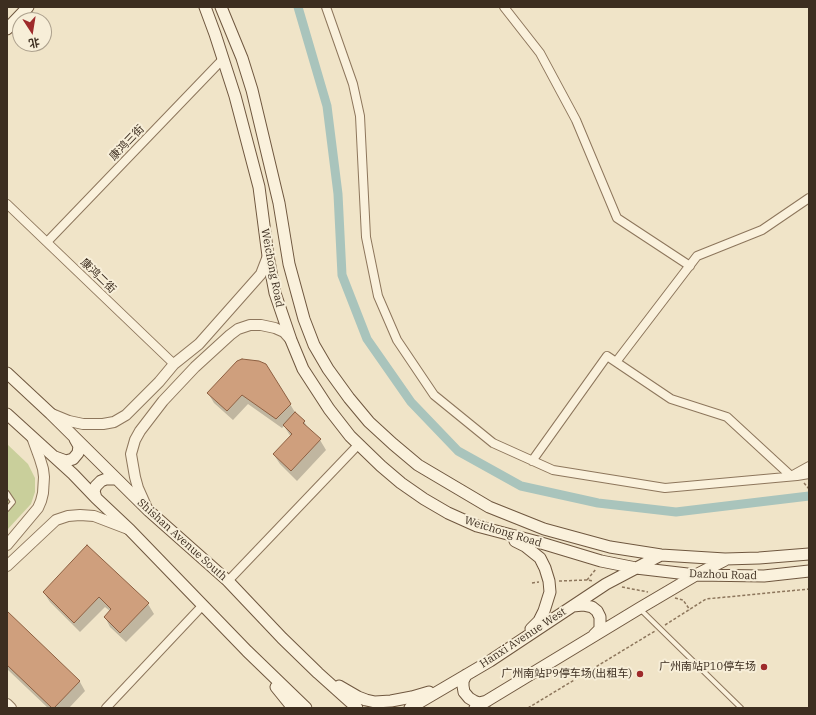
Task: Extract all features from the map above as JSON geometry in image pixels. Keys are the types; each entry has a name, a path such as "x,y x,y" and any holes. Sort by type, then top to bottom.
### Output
{"main road":[{"path":"7,29 28,7"},
{"name":"Weichong Road","path":"205,7 235,96 258,187 275,293 291,340 303,369 329,409 358,445 380,466 424,499 448,513 477,526 602,561 636,568"},
{"name":"Weichong Road","path":"221,7 242,58 252,90 279,203 289,264 304,319 314,345 328,369 349,398 369,422 418,465 489,507 544,528 576,538 610,547 661,555"},
{"name":"Shishan Avenue South","path":"7,373 51,414 149,511 228,581 282,638 357,708"},
{"path":"7,414 73,474 130,530 247,651 306,708"},
{"path":"54,457 66,460 73,459 78,453 78,446 74,438"},
{"path":"96,498 94,491 96,486 101,481 106,479 116,479"},
{"path":"477,526 525,546 540,558 549,581 550,592 539,621 509,648 490,661"},
{"path":"538,542 545,542 549,540 549,532 544,528"},
{"name":"Dazhou Road","path":"661,555 725,559 809,554"},
{"name":"Hanxi Avenue West","path":"410,708 490,661 606,584 661,555"},
{"path":"475,708 488,704 502,692 640,608 725,559"},
{"name":"Dazhou Road","path":"636,568 696,576 764,576 809,571"},
{"path":"573,606 583,605 592,607 597,612 600,617 600,629 593,637"},
{"path":"247,651 293,708"},
{"path":"318,673 358,697 375,702 412,697 438,689 454,682"},
{"path":"466,674 463,681 464,692 474,702 488,704"}],"street":[{"path":"326,7 353,84 360,116 366,237 378,296 397,340 434,395 493,443 553,470 664,488 809,474"},
{"path":"504,7 540,54 576,120 617,218 690,266"},
{"name":"康鸿三街","path":"47,242 223,59"},
{"path":"616,362 697,256 762,230 809,198"},
{"name":"康鸿二街","path":"7,204 174,364"},
{"path":"51,414 69,421 83,424 103,424 114,422 126,415 159,382 174,364 199,344 261,274 268,256"},
{"path":"159,382 147,400 147,404 152,408 157,407 195,367 238,329 250,325 261,325 275,328 284,332 291,340"},
{"path":"195,367 206,351 207,346 206,343 203,342 199,344"},
{"path":"532,460 607,356 672,399 727,417 791,476"},
{"path":"149,511 138,488 132,454 135,440 140,431 163,401"},
{"path":"7,545 38,508 43,493 43,469 32,437"},
{"path":"228,581 358,445"},
{"path":"791,476 809,466"},
{"path":"7,566 56,520 68,516 94,516 130,530"},
{"path":"14,535 21,534 24,538 25,541 22,551"},
{"path":"106,708 203,605"},
{"path":"7,704 11,708"}],"lane":[{"path":"7,493 13,502 7,509"},
{"path":"640,608 741,708"}],"path":[{"path":"803,482 809,490"},
{"path":"528,708 706,599 809,589"}],"green space":[{"path":"7,444 28,464 35,478 35,492 31,504 7,530"}],"building":[{"path":"242,359 259,361 266,364 291,404 276,419 242,395 227,411 207,393 237,361"},
{"path":"295,412 305,421 303,423 321,439 291,471 273,454 292,434 283,425"},
{"path":"87,545 149,603 120,633 104,617 111,609 99,597 74,623 43,592"},
{"path":"7,611 80,681 54,708 52,708 7,665"}],"waterway":[{"path":"298,7 327,106 338,194 342,275 367,339 411,402 458,451 521,486 598,503 676,512 809,496"}],"place":[{"name":"广州南站P10停车场","path":"764,667"},
{"name":"广州南站P9停车场(出租车)","path":"640,674"}]}
